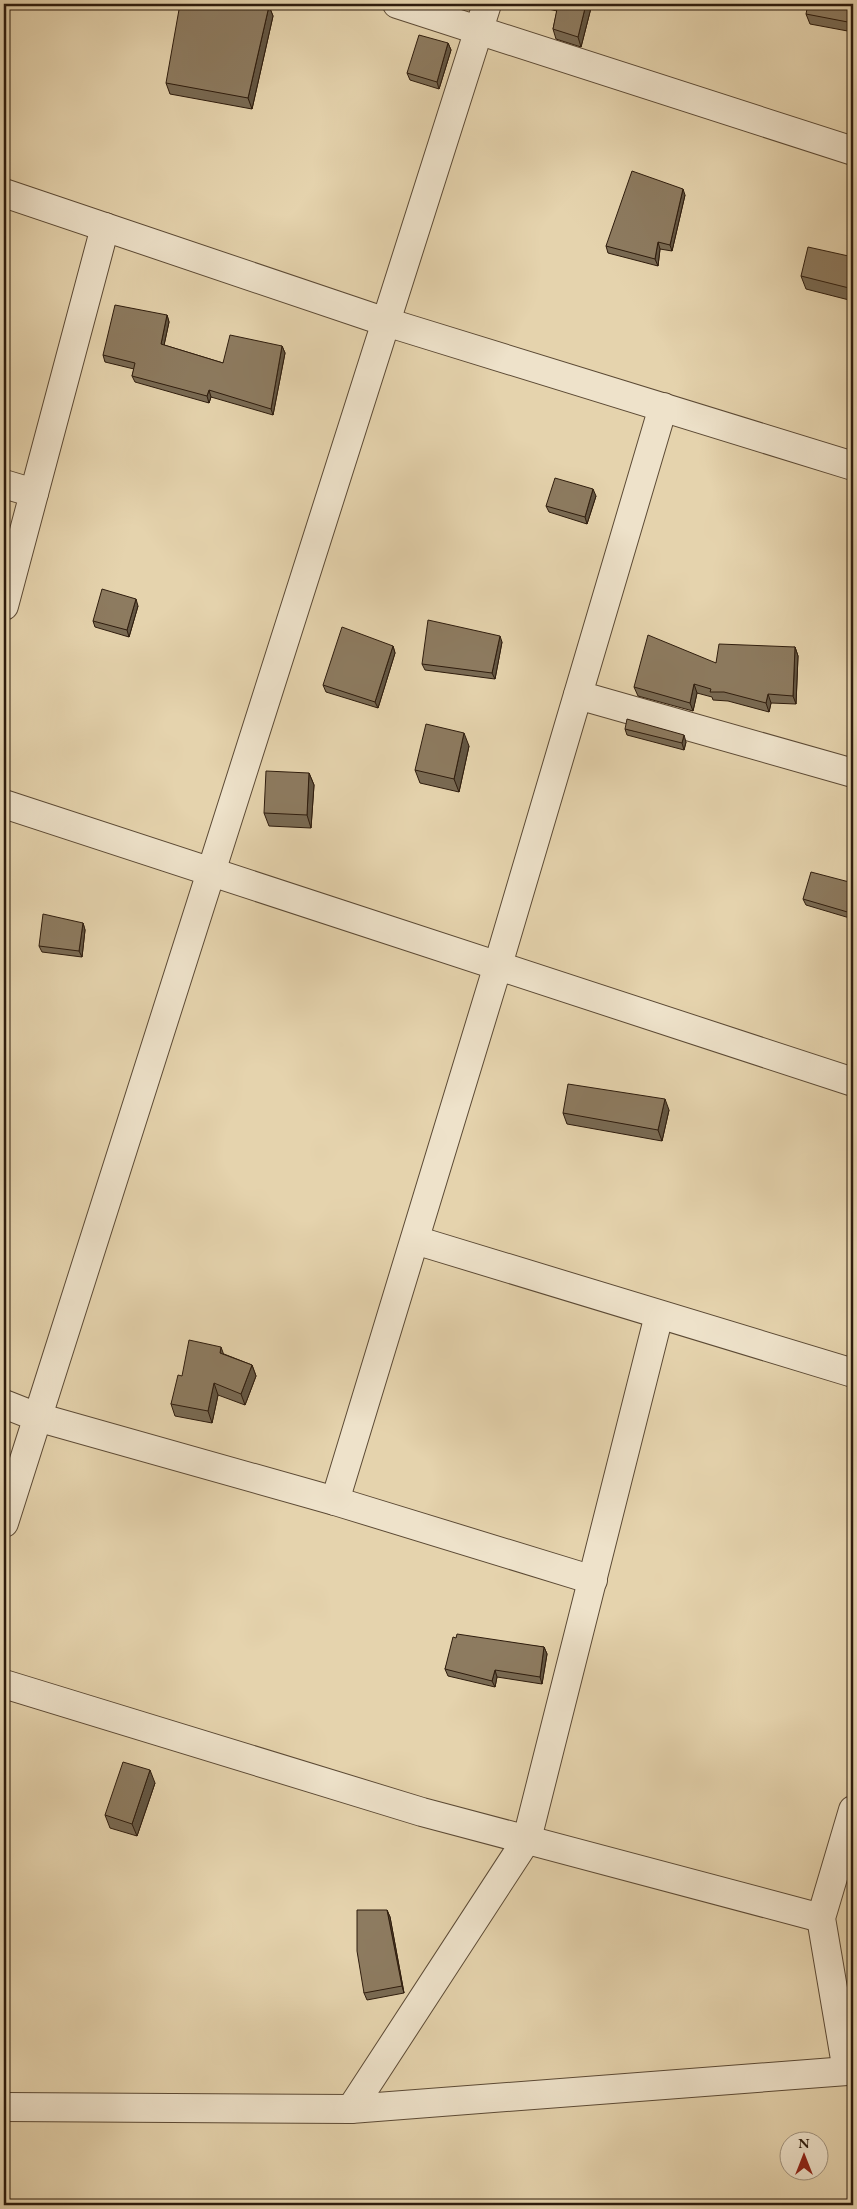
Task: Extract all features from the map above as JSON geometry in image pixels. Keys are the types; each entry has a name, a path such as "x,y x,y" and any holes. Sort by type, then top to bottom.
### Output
{"street":[{"path":"397,4 853,151"},
{"path":"4,1523 488,4"},
{"path":"4,193 386,322 853,466"},
{"path":"4,606 105,227"},
{"path":"335,1501 498,965 662,407"},
{"path":"4,484 34,493"},
{"path":"578,695 853,773"},
{"path":"4,804 853,1082"},
{"path":"415,1240 853,1373"},
{"path":"351,2109 527,1839 659,1315"},
{"path":"4,1404 38,1417 335,1501 592,1580"},
{"path":"4,1684 422,1812 821,1918"},
{"path":"4,2107 351,2109 850,2069 821,1918 853,1810"}],"building":[{"path":"180,4 260,4 269,6 248,98 166,83"},
{"path":"558,4 586,4 578,37 553,29"},
{"path":"808,4 853,4 853,23 806,14"},
{"path":"419,35 448,43 437,82 407,73"},
{"path":"632,171 683,189 670,245 658,242 655,259 606,246"},
{"path":"808,247 853,257 853,289 801,276"},
{"path":"115,305 167,315 161,344 223,363 230,335 282,346 271,409 209,390 207,396 132,376 135,363 103,355"},
{"path":"555,478 593,489 585,517 546,506"},
{"path":"102,589 136,599 127,630 93,621"},
{"path":"428,620 500,636 492,673 422,664"},
{"path":"342,627 393,646 375,702 323,685"},
{"path":"648,635 716,663 719,644 795,647 793,696 768,694 766,703 724,692 710,692 711,689 694,684 690,703 634,687"},
{"path":"627,719 684,735 682,743 625,729"},
{"path":"426,724 464,733 454,779 415,770"},
{"path":"266,771 309,773 307,815 264,813"},
{"path":"811,872 853,883 853,906 851,913 803,899"},
{"path":"43,914 83,923 79,951 39,946"},
{"path":"568,1084 665,1099 658,1130 563,1113"},
{"path":"189,1340 221,1347 220,1353 252,1365 241,1394 214,1383 208,1411 171,1404 178,1375 182,1376"},
{"path":"457,1634 544,1647 540,1677 495,1670 492,1681 445,1669 453,1637 456,1638"},
{"path":"123,1762 150,1770 132,1824 105,1815"},
{"path":"357,1910 387,1910 402,1986 364,1993 357,1951"}]}
